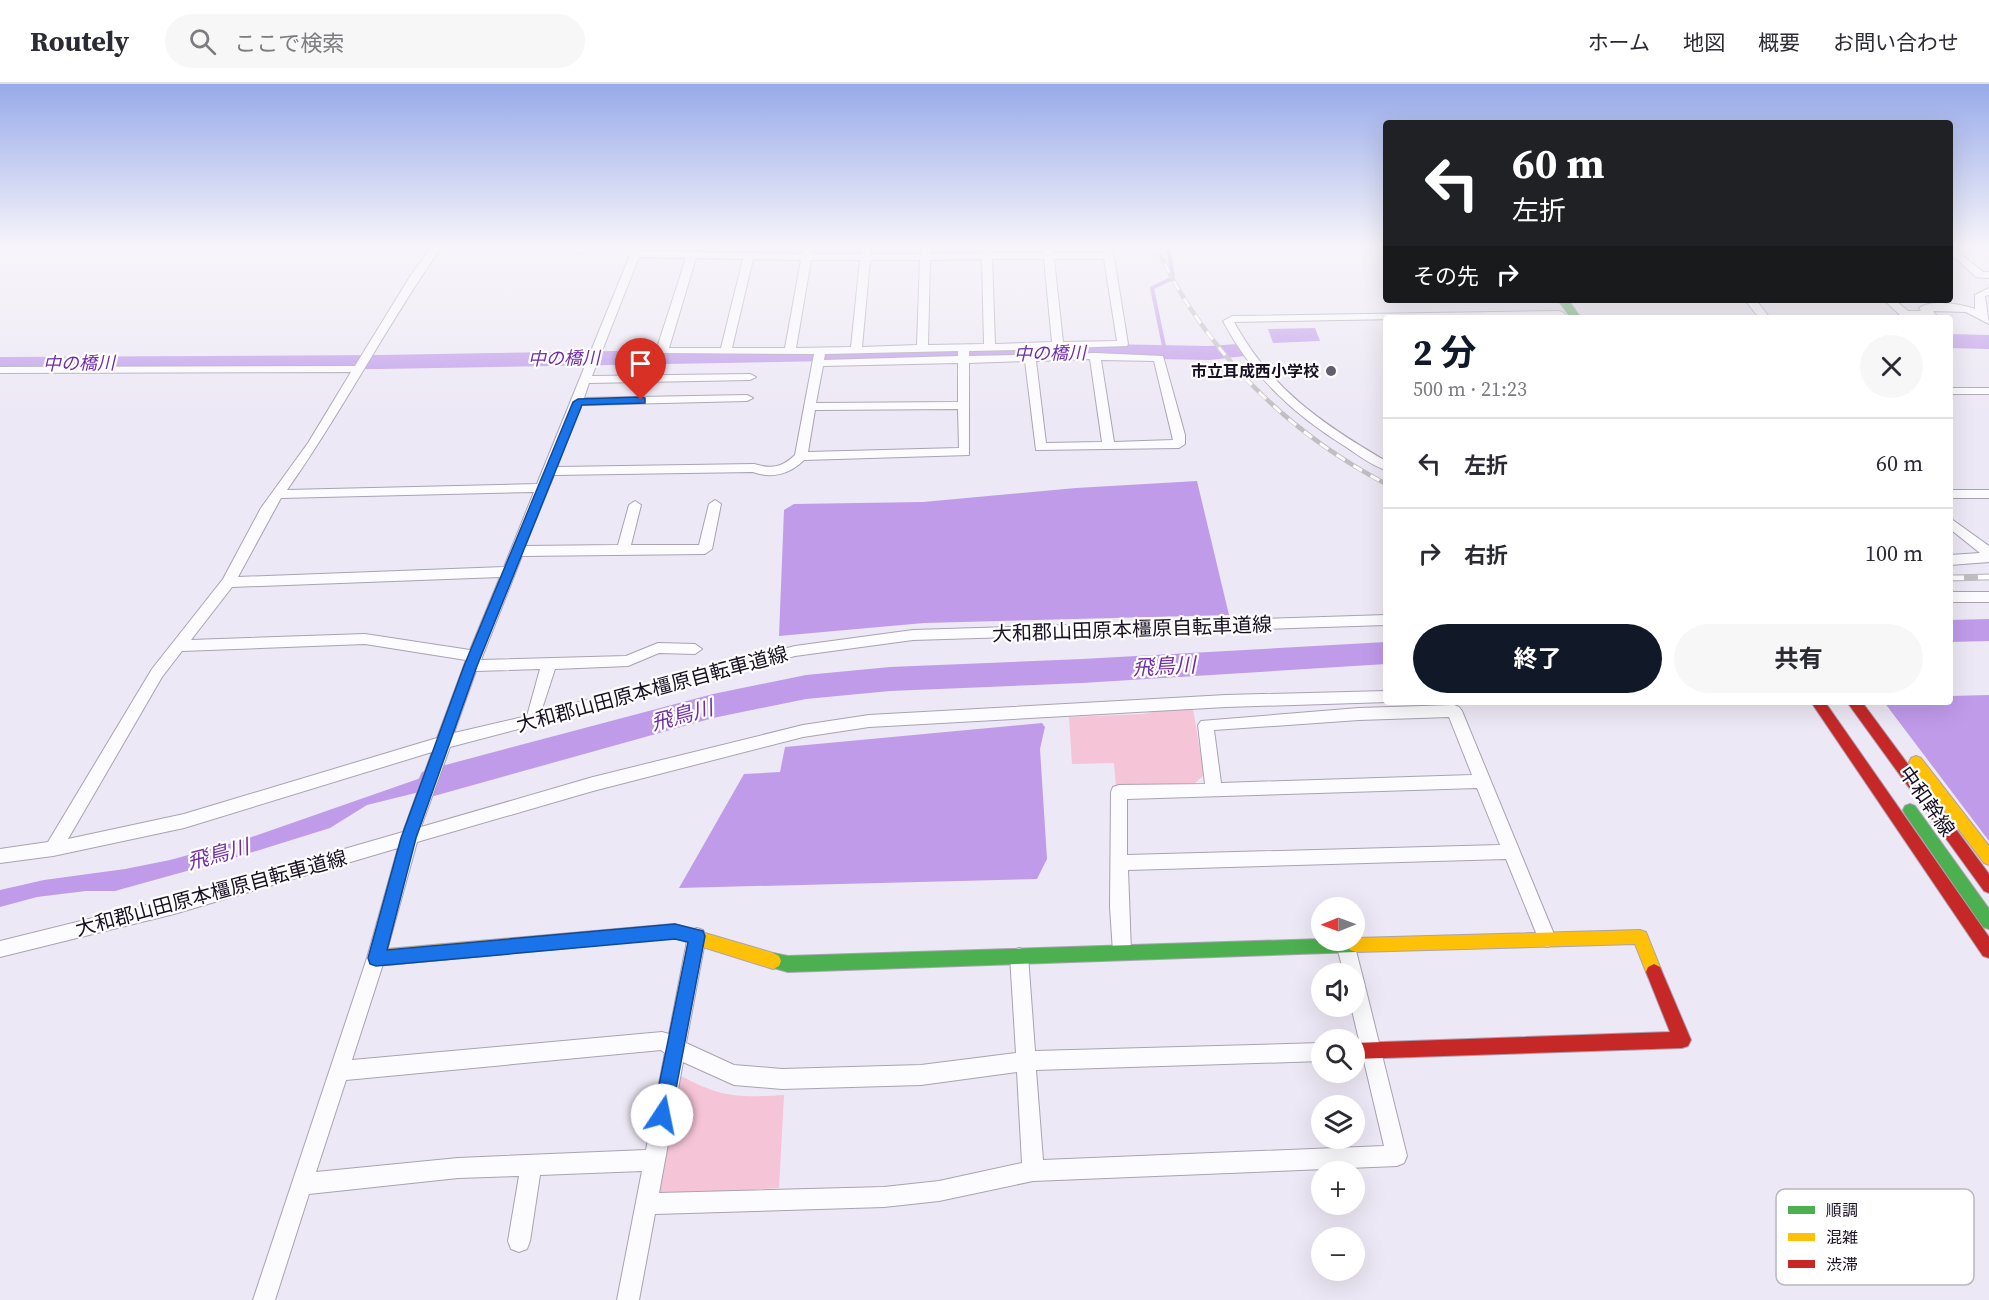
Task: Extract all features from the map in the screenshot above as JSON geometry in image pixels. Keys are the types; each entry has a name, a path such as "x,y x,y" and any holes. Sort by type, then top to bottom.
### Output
{"street":[{"path":"53,849 157,673 228,582 277,494 313,444 399,302"},
{"path":"264,1300 376,958 410,833 473,661 617,302"},
{"path":"678,302 662,351 790,350 819,357 962,354 1029,351 1058,345 1124,344 1117,302"},
{"path":"726,351 737,302"},
{"path":"790,350 799,302"},
{"path":"856,350 861,302"},
{"path":"922,348 924,302"},
{"path":"989,302 990,347"},
{"path":"1053,302 1058,345"},
{"path":"1980,302 1981,313"},
{"path":"1752,303 1762,315"},
{"path":"1892,303 1905,314 1931,315"},
{"path":"1931,315 1924,308 1963,307 1969,312 1981,313 1989,321"},
{"path":"1398,315 1563,311"},
{"path":"1383,315 1232,319 1228,321 1254,364 1277,391 1312,420 1383,464"},
{"path":"819,357 856,350 922,348 962,354 990,347 1095,356 1159,358 1179,435 1179,444 1040,447 1029,351"},
{"path":"801,456 964,452 962,354"},
{"path":"1095,356 1109,446"},
{"path":"549,471 754,468 764,473 791,467 801,456 819,357"},
{"path":"0,370 358,369"},
{"path":"587,380 750,377"},
{"path":"1953,391 1989,390"},
{"path":"578,402 747,398"},
{"path":"809,407 963,405"},
{"path":"277,494 542,488"},
{"path":"1953,494 1989,494"},
{"path":"516,551 705,549 715,504"},
{"path":"623,550 635,505"},
{"path":"1953,525 1989,555"},
{"path":"1953,560 1989,555"},
{"path":"228,582 508,572"},
{"path":"1953,597 1989,597"},
{"name":"大和郡山田原本橿原自転車道線","path":"0,856 53,849 184,821 442,748 501,729 795,651 902,636 1383,620"},
{"path":"178,646 365,639 473,661 549,664 628,661 658,648 695,649"},
{"path":"533,714 549,664"},
{"name":"大和郡山田原本橿原自転車道線","path":"0,949 174,906 410,833 803,731 869,721 1226,701 1383,697"},
{"path":"1820,705 1989,951"},
{"name":"中和幹線","path":"1835,705 1989,922"},
{"name":"中和幹線","path":"1856,705 1989,886"},
{"path":"1872,705 1989,858"},
{"path":"1214,790 1206,724 1371,713 1454,711 1547,939"},
{"path":"1122,952 1119,792 1484,781"},
{"path":"1120,863 1512,852"},
{"path":"376,958 675,931 697,936 735,952 768,962 788,964 1311,948"},
{"path":"628,1300 697,936"},
{"path":"1365,946 1640,938 1682,1040 1365,1051"},
{"path":"1019,956 1033,1171"},
{"path":"338,1071 662,1041 712,1067 734,1075 757,1079 921,1075 1026,1061 1311,1052"},
{"path":"646,1204 884,1197 939,1191 1033,1171 1396,1156 1365,1054"},
{"path":"303,1184 458,1168 653,1160"},
{"path":"519,1241 531,1165"}],"shaded area":[{"path":"1193,709 1204,775 1195,783 1116,786 1114,763 1072,764 1069,717"},
{"path":"676,1073 704,1087 728,1094 784,1095 779,1188 654,1196"}],"water":[{"path":"1315,328 1320,341 1273,343 1268,329"},
{"path":"1197,481 1229,615 924,623 779,636 784,510 794,504 923,502 1076,488"},
{"path":"1989,695 1989,841 1886,705 1953,705 1953,696"},
{"path":"1042,723 1045,727 1040,749 1047,859 1037,879 679,888 744,774 780,772 785,747"},
{"path":"467,767 484,776 367,805 330,828 237,857 115,891 86,891 37,897 0,907 0,890 44,880 125,869 170,860 243,840 418,779"}],"waterway":[{"path":"1155,302 1165,351"},
{"name":"中の橋川","path":"1953,341 1989,342"},
{"name":"中の橋川","path":"0,364 379,362 1055,350 1209,353 1237,351"},
{"name":"飛鳥川","path":"1953,631 1989,630"},
{"name":"飛鳥川","path":"434,782 713,706 806,687 890,679 1082,671 1383,653"}],"railway":[{"path":"1186,302 1226,356 1266,399 1310,436 1383,482"},
{"path":"1953,578 1989,577"}],"traffic: fast":[{"path":"1565,303 1574,315"},
{"path":"1910,810 1989,922"},
{"path":"773,961 788,964 1311,947"}],"traffic: slow":[{"path":"1916,762 1989,858"},
{"path":"376,958 674,931 773,961"},
{"path":"1365,945 1640,937 1654,972"}],"traffic: jam":[{"path":"1820,705 1989,951"},
{"path":"1856,705 1989,886"},
{"path":"1365,1051 1682,1040 1654,972"}],"place":[{"name":"市立耳成西小学校","path":"1331,371"}],"route":[{"path":"641,400 578,402 471,666 409,838 376,958 675,931 697,936 662,1115"}]}
